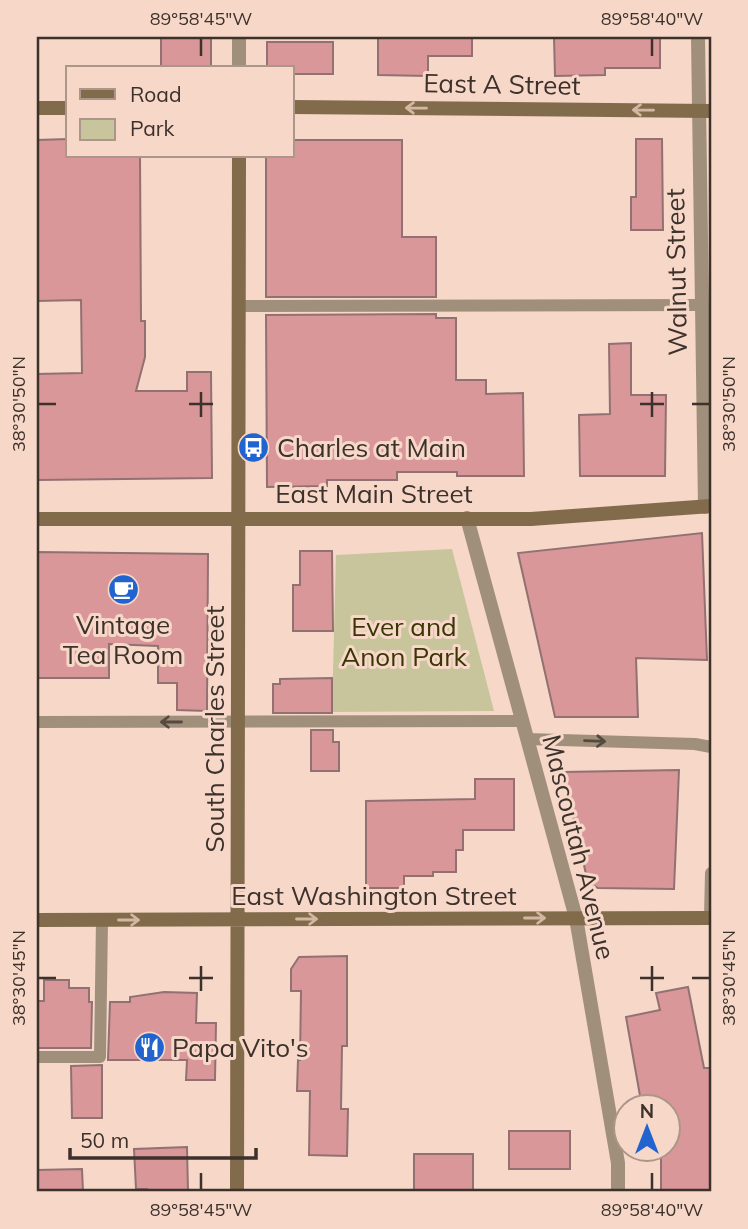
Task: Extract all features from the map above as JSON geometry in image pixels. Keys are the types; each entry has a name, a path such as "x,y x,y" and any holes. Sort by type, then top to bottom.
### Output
{"street":[{"path":"239,37 239,66"},
{"name":"Walnut Street","path":"698,37 705,111 701,305 708,507"},
{"name":"East A Street","path":"294,107 705,111"},
{"path":"37,108 66,108"},
{"name":"South Charles Street","path":"237,1192 239,158"},
{"name":"East Main Street","path":"37,519 531,519 708,507"},
{"name":"Mascoutah Avenue","path":"467,518 576,918 618,1163 618,1192"},
{"name":"East Washington Street","path":"37,920 711,918"}],"lane":[{"path":"239,306 701,305"},
{"path":"37,722 522,721"},
{"path":"527,739 695,744 711,747"},
{"path":"711,873 711,918"},
{"path":"37,1057 100,1057 102,920"}],"green space":[{"name":"Ever and Anon Park","path":"452,549 494,711 332,712 336,555"}],"building":[{"path":"161,37 211,37 211,66 161,66"},
{"path":"378,37 472,37 472,56 428,56 428,76 378,75"},
{"path":"554,37 660,37 660,68 605,68 605,75 555,76"},
{"path":"267,42 333,42 333,74 294,74 294,66 267,66"},
{"path":"66,139 66,158 140,158 141,321 145,321 145,357 136,391 187,391 187,372 211,372 212,478 37,480 37,374 82,373 81,300 37,301 37,140"},
{"path":"636,139 662,139 663,230 631,230 631,197 636,197"},
{"path":"294,140 402,140 402,237 436,237 436,297 266,297 266,158 294,158"},
{"path":"436,314 436,318 456,318 456,380 486,380 486,394 523,393 524,476 457,476 457,472 397,472 397,480 327,480 327,486 267,487 266,315"},
{"path":"631,343 631,395 666,395 665,476 580,476 579,415 610,414 609,344"},
{"path":"702,533 707,660 636,658 638,717 555,717 518,553"},
{"path":"300,551 332,551 333,631 293,631 293,585 300,585"},
{"path":"37,552 208,554 207,711 177,710 177,683 158,683 158,646 109,644 109,678 37,678"},
{"path":"332,678 332,713 273,713 273,684 280,684 280,679"},
{"path":"311,730 333,730 333,742 339,742 339,771 311,771"},
{"path":"679,770 674,889 598,888 588,883 563,772"},
{"path":"475,779 514,779 514,830 463,830 463,850 456,850 456,872 433,872 433,876 404,876 404,888 366,888 366,801 475,799"},
{"path":"347,956 347,1046 342,1046 341,1109 348,1109 347,1156 309,1155 310,1091 297,1091 301,991 291,991 291,969 299,957"},
{"path":"44,980 69,980 69,988 89,988 89,1002 92,1002 91,1048 37,1048 37,1001 44,1001"},
{"path":"688,987 704,1068 711,1068 711,1192 661,1192 661,1162 682,1162 682,1092 639,1092 626,1017 660,1010 656,993"},
{"path":"164,992 197,993 196,1023 216,1023 215,1080 186,1080 187,1060 108,1060 110,1002 130,1002 130,997"},
{"path":"102,1065 102,1118 72,1118 71,1066"},
{"path":"509,1131 570,1131 570,1169 509,1169"},
{"path":"187,1147 188,1191 147,1192 147,1189 136,1189 134,1149"},
{"path":"414,1154 473,1154 473,1192 414,1192"},
{"path":"82,1169 83,1192 37,1192 37,1170"}],"place":[{"name":"Charles at Main","path":"254,447"},
{"name":"Vintage Tea Room","path":"123,589"},
{"name":"Papa Vito's","path":"149,1047"}]}
